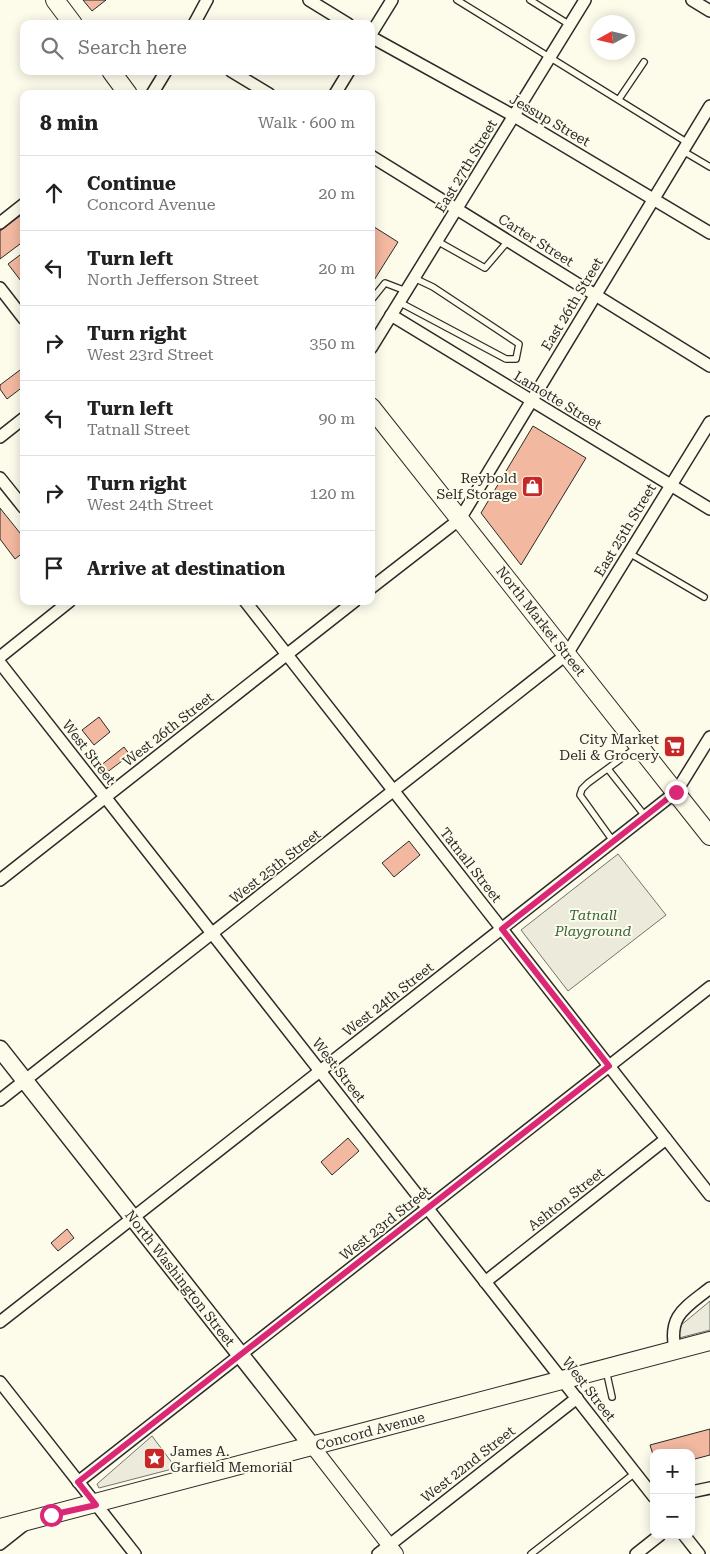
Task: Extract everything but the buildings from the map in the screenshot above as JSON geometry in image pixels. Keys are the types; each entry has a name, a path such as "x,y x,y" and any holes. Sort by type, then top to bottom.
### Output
{"main road":[{"path":"55,0 70,20"},
{"path":"113,75 125,90"},
{"name":"North Market Street","path":"375,416 460,519 710,836"},
{"name":"North Washington Street","path":"0,1049 313,1447"},
{"name":"Concord Avenue","path":"0,1528 96,1505 562,1379 710,1342"}],"street":[{"path":"196,20 207,0"},
{"path":"309,0 342,20"},
{"path":"375,29 392,0"},
{"name":"East 27th Street","path":"375,338 400,302 585,0"},
{"path":"692,0 710,11"},
{"name":"Jessup Street","path":"375,38 514,116 710,233"},
{"path":"154,90 164,75"},
{"path":"238,75 262,90"},
{"path":"337,90 347,75"},
{"name":"East 26th Street","path":"460,519 710,106"},
{"name":"Carter Street","path":"375,158 710,366"},
{"path":"0,222 20,207"},
{"path":"0,288 20,314"},
{"name":"Lamotte Street","path":"391,315 530,402 710,510"},
{"path":"0,437 20,421"},
{"name":"East 25th Street","path":"567,654 710,422"},
{"path":"0,478 20,503"},
{"path":"375,585 460,519"},
{"path":"0,657 65,605"},
{"name":"Tatnall Street","path":"248,605 710,1195"},
{"name":"West 26th Street","path":"0,880 287,655 347,605"},
{"name":"West 25th Street","path":"0,1100 395,792 567,654"},
{"name":"West Street","path":"0,662 652,1494"},
{"name":"West 24th Street","path":"0,1322 676,792 710,737"},
{"name":"West 23rd Street","path":"78,1482 710,987"},
{"name":"Ashton Street","path":"486,1282 666,1139"},
{"path":"675,1350 672,1334 676,1318 710,1288"},
{"path":"0,1382 135,1554"},
{"name":"West 22nd Street","path":"378,1554 393,1549 577,1398"},
{"name":"North Washington Street","path":"313,1447 393,1549"},
{"path":"695,1491 710,1488"},
{"path":"0,1544 30,1521"},
{"path":"636,1554 655,1539"},
{"path":"687,1539 698,1554"}],"lane":[{"path":"458,0 619,100 710,167"},
{"path":"530,0 570,25"},
{"path":"619,100 644,62"},
{"path":"437,241 485,268 508,241"},
{"path":"400,302 506,359 516,359 519,344 433,287 414,278"},
{"path":"375,296 385,283 406,291"},
{"path":"629,552 704,597"},
{"path":"613,841 580,795 582,789 639,746"},
{"path":"608,769 646,816"},
{"path":"605,1368 612,1397"},
{"path":"531,1554 635,1473"}],"green space":[{"name":"Tatnall Playground","path":"618,854 666,915 568,991 521,930"},
{"path":"710,1301 710,1330 679,1338 680,1326"},
{"path":"152,1436 176,1468 99,1488 97,1484"}],"place":[{"name":"Reybold Self Storage","path":"533,486"},
{"name":"City Market Deli & Grocery","path":"675,747"},
{"name":"James A. Garfield Memorial","path":"154,1459"}],"route":[{"path":"51,1515 96,1505 78,1482 609,1066 502,929 676,792"}]}
